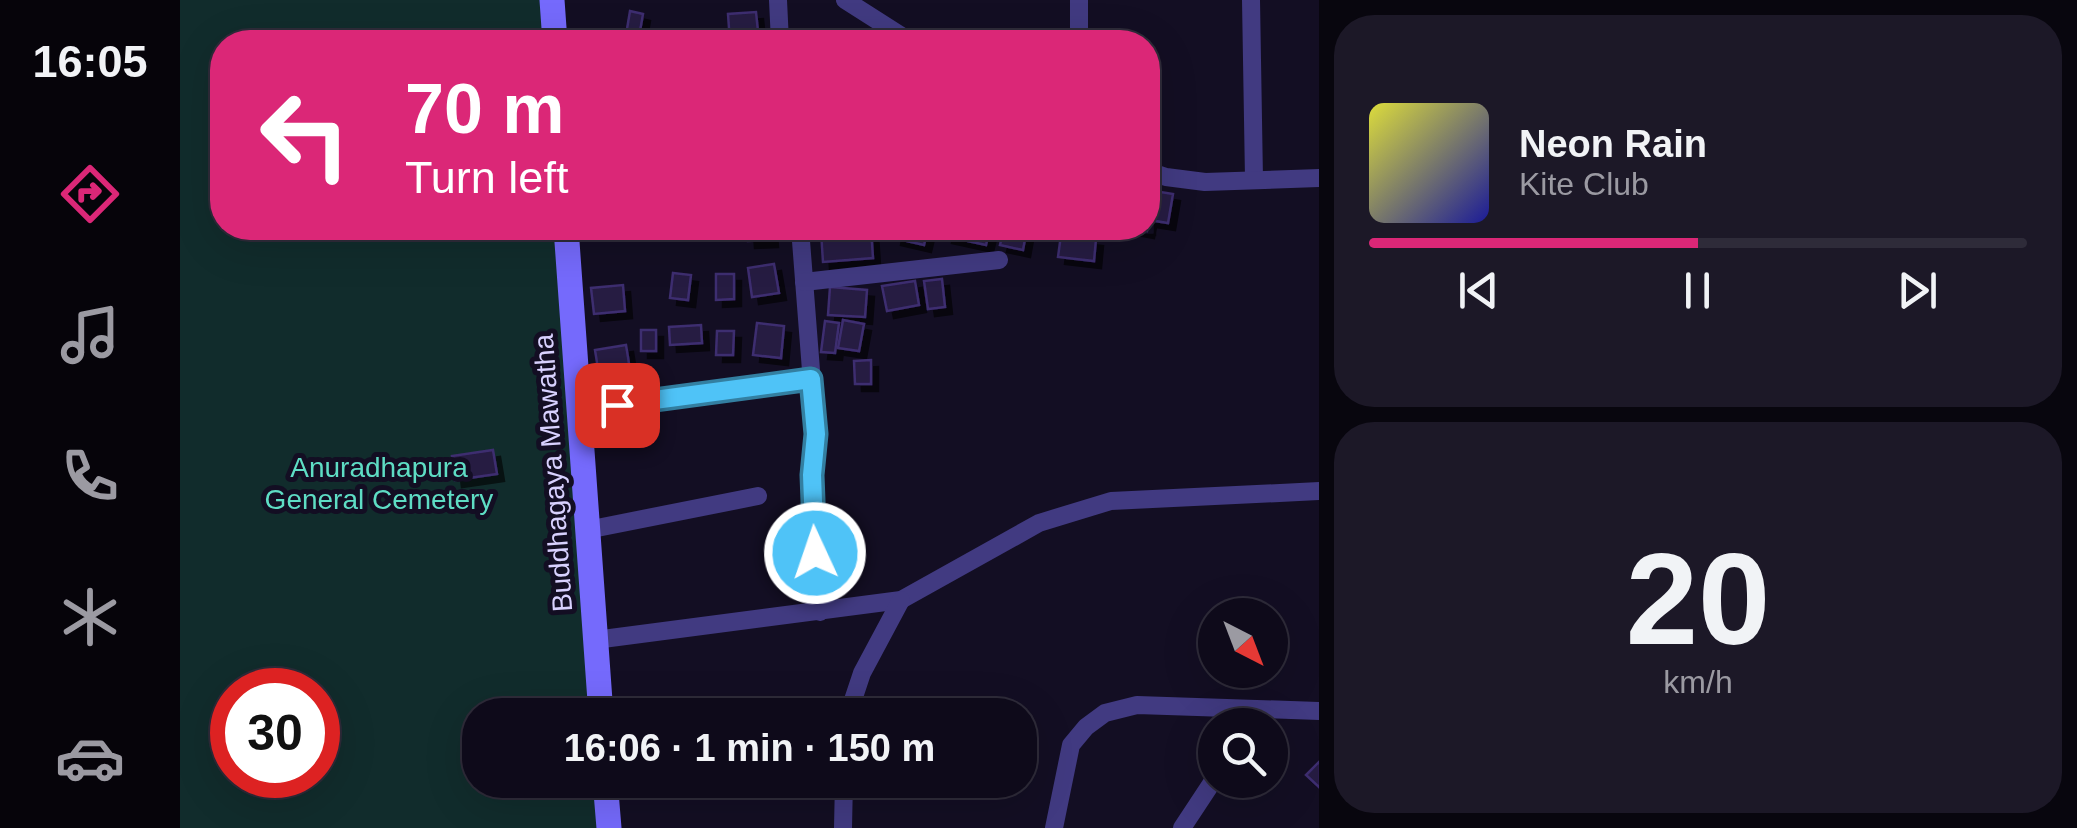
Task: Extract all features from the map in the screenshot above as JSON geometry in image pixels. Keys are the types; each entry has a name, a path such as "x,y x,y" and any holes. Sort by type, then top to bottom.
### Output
{"main road":[{"path":"552,0 553,30"},
{"name":"Buddhagaya Mawatha","path":"567,240 599,698"},
{"path":"606,798 609,828"}],"street":[{"path":"778,0 779,30"},
{"path":"845,0 892,30"},
{"path":"1079,0 1079,30"},
{"path":"1251,0 1254,179"},
{"path":"1160,175 1205,182 1319,178"},
{"path":"801,240 816,434 812,523 820,612"},
{"path":"804,282 999,260"},
{"path":"578,410 811,379"},
{"path":"595,640 902,600 1039,523 1110,501 1319,490"},
{"path":"587,530 758,496"},
{"path":"854,698 862,672 902,600"},
{"path":"1054,828 1071,744 1086,727 1104,713 1137,705 1198,711"},
{"path":"1288,714 1319,711"},
{"path":"843,828 844,798"},
{"path":"1182,828 1202,798"}],"green space":[{"name":"Anuradhapura General Cemetery","path":"180,0 552,0 554,30 210,30 210,240 565,240 597,698 462,698 462,798 606,798 608,828 180,828"}],"building":[{"path":"630,11 643,14 640,30 627,29"},
{"path":"756,12 758,30 729,30 728,14"},
{"path":"1160,192 1173,194 1168,223 1160,222"},
{"path":"822,240 872,240 873,258 823,262"},
{"path":"1001,240 1025,240 1023,250 1000,245"},
{"path":"1060,240 1096,240 1094,261 1058,257"},
{"path":"774,264 779,293 752,297 748,268"},
{"path":"673,273 691,275 688,300 670,298"},
{"path":"716,274 734,274 734,299 716,300"},
{"path":"942,279 945,307 928,309 924,281"},
{"path":"915,281 919,305 887,311 882,286"},
{"path":"623,285 625,311 594,314 591,288"},
{"path":"830,287 867,290 865,317 828,315"},
{"path":"843,320 864,324 859,351 838,348"},
{"path":"825,321 839,323 835,353 821,352"},
{"path":"757,323 784,326 781,358 753,355"},
{"path":"701,325 702,343 670,345 669,327"},
{"path":"641,330 656,330 656,351 641,351"},
{"path":"717,331 734,331 733,355 716,355"},
{"path":"626,345 630,370 599,375 595,350"},
{"path":"871,360 871,384 855,384 854,361"},
{"path":"493,450 497,474 455,480 452,456"},
{"path":"1319,762 1319,787 1306,775"}],"route":[{"path":"617,405 811,379 816,434 812,475 815,553"}]}
